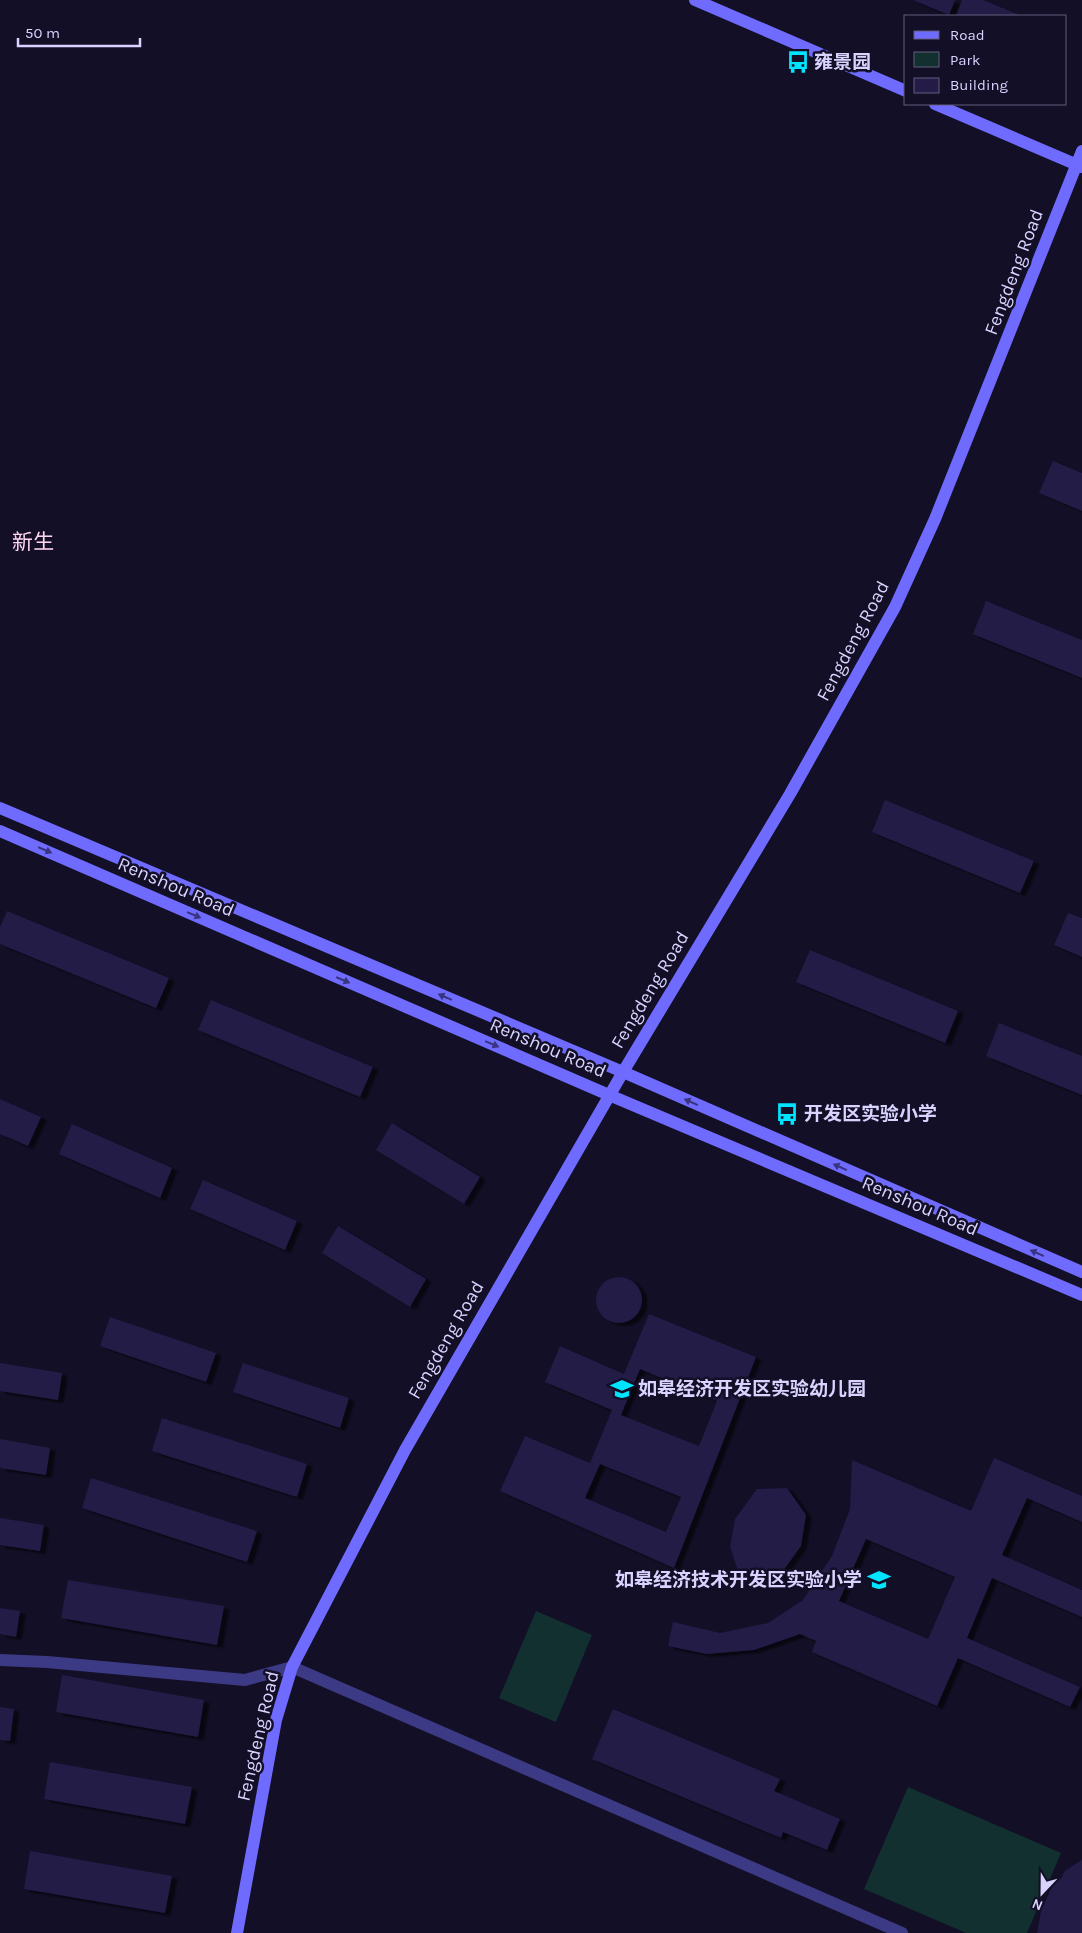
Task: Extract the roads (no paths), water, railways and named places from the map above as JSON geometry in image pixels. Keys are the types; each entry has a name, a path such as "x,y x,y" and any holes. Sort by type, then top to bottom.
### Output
{"street":[{"path":"695,0 904,90"},
{"path":"937,105 1079,166"},
{"name":"Fengdeng Road","path":"237,1933 276,1720 292,1667 404,1450 622,1072 790,794 894,607 949,484 1079,166 1082,151"},
{"name":"Renshou Road","path":"0,808 622,1072 1082,1272"},
{"name":"Renshou Road","path":"0,831 609,1095 1082,1295"},
{"path":"0,1660 47,1662 245,1680 292,1667 902,1933"}],"place":[{"name":"雍景园","path":"798,62"},
{"name":"开发区实验小学","path":"787,1114"},
{"name":"如皋经济开发区实验幼儿园","path":"622,1389"},
{"name":"如皋经济技术开发区实验小学","path":"879,1580"}],"district":[{"name":"新生","path":"33,542"}]}
